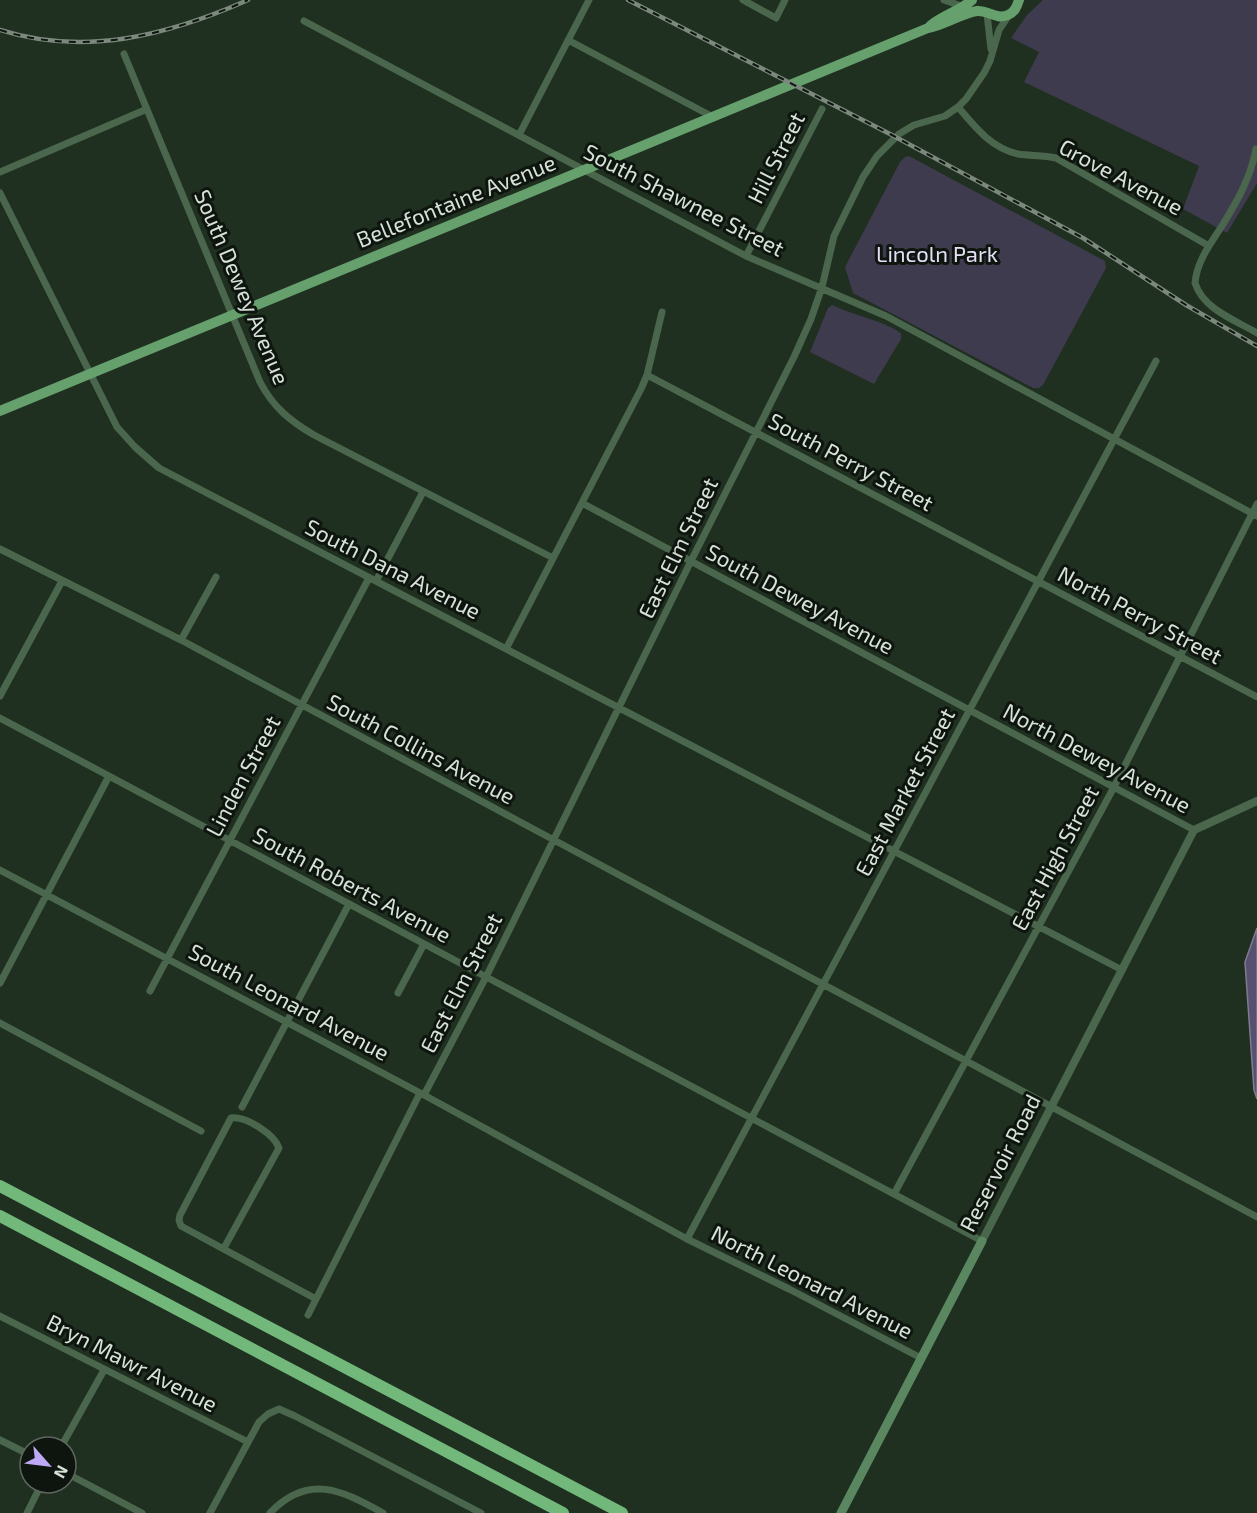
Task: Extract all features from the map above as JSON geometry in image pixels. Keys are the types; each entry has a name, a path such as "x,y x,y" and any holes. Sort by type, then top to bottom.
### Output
{"highway":[{"path":"0,1186 622,1513"},
{"path":"0,1216 562,1513"},
{"path":"0,1222 169,1308 175,1307"}],"main road":[{"path":"981,0 986,13"},
{"name":"Bellefontaine Avenue","path":"928,28 939,18 968,3"},
{"name":"Bellefontaine Avenue","path":"0,411 928,28 942,25 971,12 999,17 1017,5"},
{"name":"Reservoir Road","path":"841,1513 982,1240"}],"street":[{"path":"519,135 589,0"},
{"path":"743,0 776,18 785,0"},
{"path":"942,0 968,3"},
{"path":"942,0 952,12"},
{"name":"East Elm Street","path":"308,1315 422,1094 486,977 802,339 822,287 838,227 863,177 877,156 899,134 914,125 945,116 958,107 979,83 992,55 999,30 1017,5"},
{"path":"986,13 992,55"},
{"name":"South Shawnee Street","path":"304,21 746,256 880,313 1255,514"},
{"path":"568,40 713,117"},
{"name":"South Dewey Avenue","path":"124,54 263,388 274,406 283,415 314,435 553,558"},
{"name":"Grove Avenue","path":"958,107 979,132 997,145 1016,153 1056,158 1209,246"},
{"path":"0,172 147,109"},
{"name":"Hill Street","path":"746,256 822,109"},
{"path":"1256,149 1246,185 1199,263 1195,283 1197,290 1215,309 1257,333"},
{"name":"South Dana Avenue","path":"0,193 117,427 159,468 1122,970"},
{"path":"506,649 646,375 662,312"},
{"name":"East Market Street","path":"687,1239 1156,362"},
{"name":"South Perry Street","path":"646,375 1038,582"},
{"name":"Linden Street","path":"150,991 302,705 423,492"},
{"name":"South Dewey Avenue","path":"582,503 969,710"},
{"name":"East High Street","path":"894,1194 1114,787 1255,514 1257,504"},
{"name":"South Collins Avenue","path":"0,549 181,640 1257,1217"},
{"path":"181,640 216,577"},
{"path":"0,696 62,581"},
{"name":"North Perry Street","path":"1038,582 1257,697"},
{"name":"North Dewey Avenue","path":"969,710 1194,830 1257,801"},
{"name":"South Roberts Avenue","path":"0,718 982,1240"},
{"path":"1,979 110,776"},
{"name":"Reservoir Road","path":"982,1240 1194,830"},
{"name":"South Leonard Avenue","path":"0,870 422,1094 687,1239"},
{"path":"242,1107 349,904"},
{"path":"398,993 424,944"},
{"path":"0,1023 201,1131"},
{"path":"224,1248 279,1148 277,1142 270,1136 238,1117 231,1118 179,1220 181,1226 316,1299"},
{"name":"North Leonard Avenue","path":"687,1239 789,1288 921,1358"},
{"name":"Bryn Mawr Avenue","path":"0,1316 248,1442"},
{"path":"68,1435 104,1370"},
{"path":"210,1513 259,1422 268,1413 279,1409 481,1513"},
{"path":"0,1440 18,1449"},
{"path":"78,1479 142,1513"},
{"path":"270,1513 293,1495 303,1491 326,1488 348,1495 382,1513"},
{"path":"27,1513 36,1495"}],"green space":[{"path":"1043,0 1257,0 1257,183 1227,233 1183,209 1199,166 1024,82 1039,52 1011,38 1027,15"},
{"name":"Lincoln Park","path":"909,156 1105,261 1106,268 1043,385 1039,388 1033,388 853,293 845,267 900,162"},
{"path":"832,305 884,324 901,333 901,339 874,384 810,352 828,308"}],"shaded area":[{"path":"1257,928 1257,1099 1254,1090 1245,962"}],"railway":[{"path":"0,30 32,38 64,42 95,42 157,32 248,0"},
{"path":"628,0 890,134 1083,238 1186,305 1257,346"}]}
